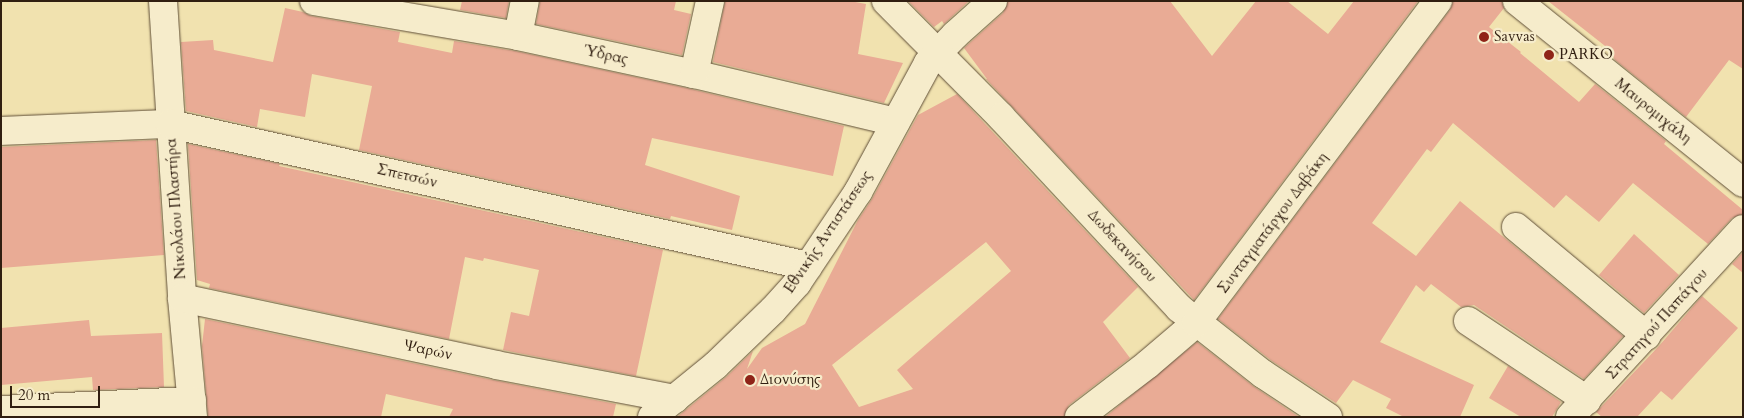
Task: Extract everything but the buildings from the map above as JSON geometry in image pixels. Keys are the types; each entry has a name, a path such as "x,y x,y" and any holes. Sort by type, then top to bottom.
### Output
{"street":[{"name":"Νικολάου Πλαστήρα","path":"163,1 182,298 192,409"},
{"name":"Ύδρας","path":"314,1 428,10 518,36 694,74 895,122"},
{"path":"518,36 525,1"},
{"path":"694,74 710,1"},
{"name":"Δωδεκανήσου","path":"886,1 1001,117 1179,308 1263,374 1328,417"},
{"name":"Εθνικής Αντιστάσεως","path":"652,417 758,325 792,288 858,192 922,70 936,53 993,1"},
{"name":"Συνταγματάρχου Δαβάκη","path":"1080,417 1148,364 1196,323 1438,1"},
{"name":"Μαυρομιχάλη","path":"1517,1 1743,183"},
{"name":"Σπετσών","path":"1,131 170,124 808,266"},
{"path":"1516,227 1647,336"},
{"name":"Στρατηγού Παπάγου","path":"1579,408 1743,229"},
{"name":"Ψαρών","path":"182,298 496,365 675,399"},
{"path":"1468,322 1579,408"},
{"path":"1,410 192,409"}],"place":[{"name":"Savvas","path":"1484,37"},
{"name":"PARKO","path":"1549,55"},
{"name":"Διονύσης","path":"750,380"}]}
